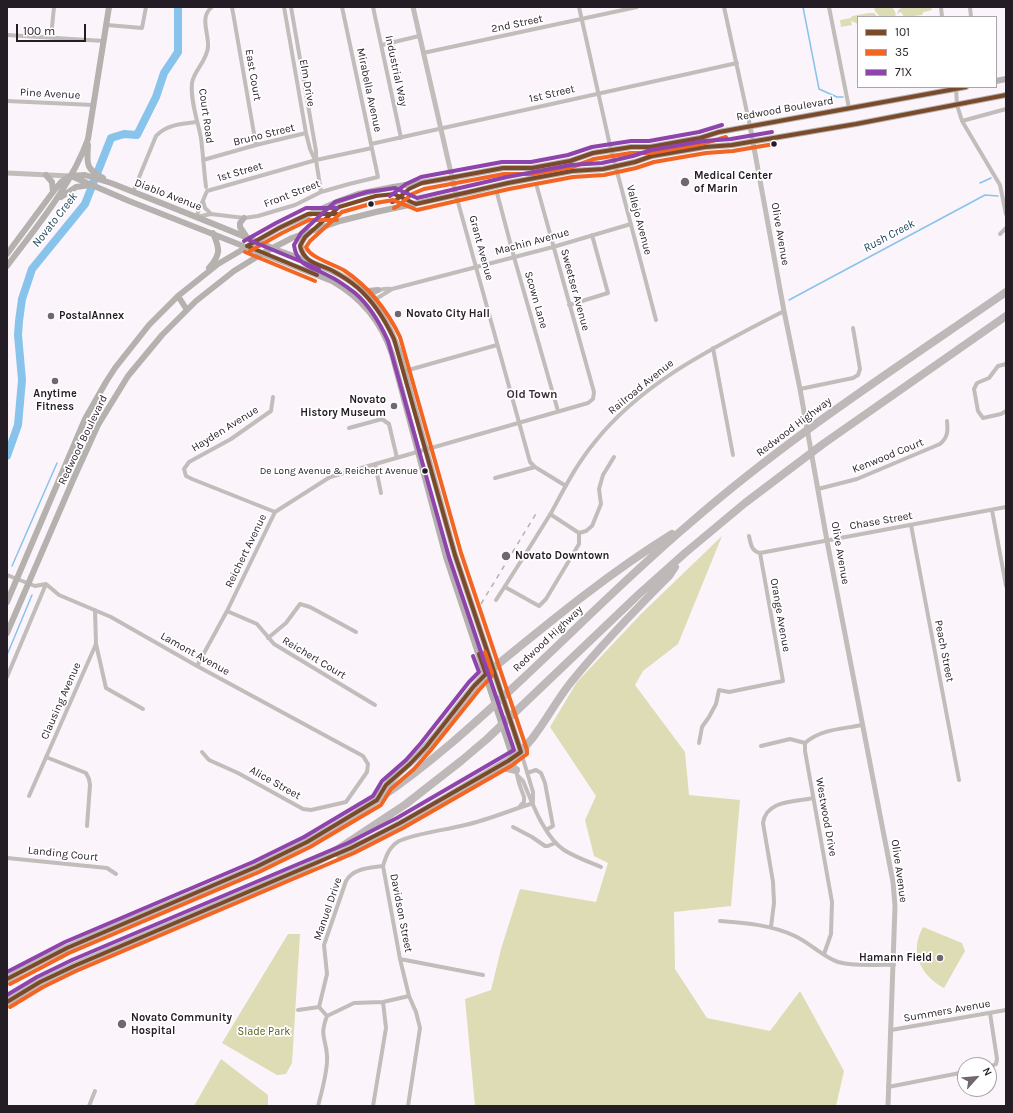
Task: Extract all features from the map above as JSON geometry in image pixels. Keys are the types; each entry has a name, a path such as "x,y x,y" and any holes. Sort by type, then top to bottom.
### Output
{"highway":[{"name":"Redwood Highway","path":"7,979 67,948 225,881 307,842 377,800 420,769 472,726 690,523 819,421 1006,292"},
{"path":"307,867 329,855 406,804 487,739 638,595 685,553 745,503 823,444 1006,316"},
{"path":"377,800 386,785 410,764 426,747 474,686 489,671 570,606 642,552 690,523"},
{"path":"7,1002 40,982 74,966 351,848 400,823 513,758 521,752 532,739 558,698 572,680 596,652 669,576 685,553"},
{"path":"496,768 503,767 517,772"}],"main road":[{"path":"92,175 87,158 88,139 109,7"},
{"name":"Redwood Boulevard","path":"7,602 85,419 115,368 149,325 178,296 218,264 256,241 308,214 358,194 503,168 532,168 570,161 593,153 630,147 650,147 700,138 719,132 750,126 956,88"},
{"name":"Redwood Boulevard","path":"7,633 98,425 128,376 162,335 187,310 234,271 272,248 313,230 363,214 508,183 572,171 597,170 635,162 652,156 705,147 722,147 754,142 1006,95"},
{"path":"7,266 68,183 88,139"},
{"path":"46,174 52,182 53,192"},
{"name":"Diablo Avenue","path":"70,176 92,175 335,272 359,289 371,300 383,316 391,332 405,372 422,451"},
{"path":"7,254 61,182 70,176"},
{"name":"Diablo Avenue","path":"70,176 101,190 247,246 332,281 349,291 365,306 378,322 388,343 422,451"},
{"path":"52,205 71,190 89,185"},
{"path":"129,201 134,198 145,197"},
{"path":"193,226 196,216"},
{"path":"244,218 240,223 240,227 247,237"},
{"path":"308,261 303,255 300,246 305,237 313,230"},
{"path":"203,275 218,253 218,246 213,233"},
{"path":"359,289 368,291 378,290"},
{"path":"178,296 187,310"},
{"path":"365,306 371,300"},
{"path":"422,451 440,533 462,606 477,649 498,684 521,752"},
{"path":"422,451 483,639 491,691 513,758"},
{"path":"440,533 446,541 450,554 455,555"}],"street":[{"path":"52,38 54,7"},
{"path":"107,25 142,28 146,7"},
{"name":"Court Road","path":"196,216 207,189 201,139 192,91 192,82 207,53 208,38 204,16 207,10 212,7"},
{"name":"East Court","path":"232,7 256,145"},
{"name":"Elm Drive","path":"284,7 306,133 310,149 316,160"},
{"name":"Elm Drive","path":"291,7 316,151 321,192"},
{"name":"Mirabella Avenue","path":"342,7 378,177"},
{"name":"Industrial Way","path":"373,7 401,138"},
{"name":"Grant Avenue","path":"413,7 451,178 518,423 530,462 535,467"},
{"name":"Vallejo Avenue","path":"579,7 611,150 656,320"},
{"name":"2nd Street","path":"423,53 637,7"},
{"name":"Olive Avenue","path":"724,7 754,142 827,540 893,882 895,906 894,965 888,1106"},
{"path":"829,7 849,108"},
{"path":"7,35 104,41"},
{"path":"382,45 419,36"},
{"name":"1st Street","path":"207,189 401,138 737,63"},
{"path":"956,88 957,105 962,121 1000,185 1006,214"},
{"name":"Pine Avenue","path":"7,101 93,105"},
{"path":"962,121 1006,109"},
{"path":"133,192 156,136 163,129 170,126 198,122"},
{"name":"Bruno Street","path":"203,160 306,133"},
{"name":"Diablo Avenue","path":"7,173 70,176"},
{"name":"Front Street","path":"196,216 211,214 244,218 258,216 295,205 321,192 378,177"},
{"name":"Sweetser Avenue","path":"537,187 594,392 593,398"},
{"name":"Scown Lane","path":"497,193 558,411"},
{"path":"203,201 205,208 211,214"},
{"name":"Machin Avenue","path":"378,290 392,289 554,247 631,224"},
{"path":"1000,234 1006,228"},
{"path":"569,305 608,294 592,235"},
{"name":"Machin Avenue","path":"371,300 376,299 392,289"},
{"path":"371,300 372,295 378,290"},
{"name":"Railroad Avenue","path":"496,600 550,514 577,465 610,424 629,406 678,369 713,348 784,311"},
{"path":"800,389 853,378 858,375 860,368 854,328"},
{"path":"405,372 497,346"},
{"path":"713,348 733,455"},
{"path":"1006,364 998,366 989,378 977,383 974,389 978,411 983,418 1001,414 1006,411"},
{"name":"Hayden Avenue","path":"273,396 271,411 231,439 189,462 184,469 186,476 192,480 275,512"},
{"name":"Reichert Avenue","path":"198,666 227,611 275,512 330,477 588,403 593,398"},
{"path":"349,428 382,419 389,424 397,458"},
{"name":"Kenwood Court","path":"818,489 857,479 940,444 945,439 948,431 947,421"},
{"path":"550,514 579,533 586,531 592,526 602,500 600,489 603,475 614,457"},
{"path":"375,464 381,493"},
{"path":"495,478 535,467 566,486"},
{"name":"Chase Street","path":"760,553 1006,507"},
{"path":"992,510 1006,586"},
{"name":"Peach Street","path":"911,525 959,780"},
{"path":"505,586 539,606 546,599 579,544 579,533"},
{"path":"749,536 752,548 756,552 760,553"},
{"name":"Orange Avenue","path":"699,743 702,727 716,704 719,690 729,692 783,681 760,553"},
{"path":"7,575 36,586 46,584"},
{"path":"7,677 46,584"},
{"name":"Lamont Avenue","path":"46,584 59,595 111,617 363,756 368,764 367,772 346,802"},
{"path":"268,638 286,623 300,604 310,607 356,632"},
{"name":"Clausing Avenue","path":"30,796 96,644 95,610"},
{"name":"Reichert Court","path":"227,611 257,624 274,644 375,705"},
{"path":"96,644 107,690 143,709"},
{"path":"761,746 790,739 805,743 814,735 862,725"},
{"name":"Westwood Drive","path":"805,743 813,798 832,902 831,934 824,954"},
{"name":"Alice Street","path":"202,752 209,760 238,773 304,809 311,810 346,802"},
{"path":"521,752 533,792 533,803"},
{"path":"46,757 86,772 90,785 87,826"},
{"path":"513,758 524,797 524,802 519,808"},
{"path":"527,773 536,770 541,773 545,784 553,826 546,830"},
{"path":"517,772 523,781 546,830 555,843 564,850 601,866"},
{"path":"771,927 774,903 773,882 763,823 764,816 768,810 774,806 813,798"},
{"name":"Davidson Street","path":"408,1106 420,1028 416,1012 409,996 400,959 383,866 386,856 390,848 399,842 412,837 468,825 533,803"},
{"path":"513,827 544,846 555,843"},
{"name":"Landing Court","path":"7,858 107,868 116,874"},
{"name":"Manuel Drive","path":"318,1007 327,974 324,945 346,881 350,874 383,866"},
{"path":"720,921 744,922 771,927 795,936 837,962 850,964 894,965"},
{"path":"400,959 483,975"},
{"path":"318,1106 327,1057 322,1035 327,1016 354,1003 384,1002 409,996"},
{"path":"373,1106 386,1028 384,1002"},
{"path":"298,1010 318,1007 327,1016"},
{"name":"Summers Avenue","path":"891,1030 1006,1010"},
{"path":"990,1013 997,1057"},
{"path":"888,1087 957,1074"},
{"path":"89,1106 95,1091"}],"green space":[{"path":"874,7 892,7 896,16 879,16"},
{"path":"905,7 931,7 932,10 924,11 922,15 903,16 901,12 897,14 899,9"},
{"path":"874,13 877,16 857,16 857,24 851,21 852,25 841,27 840,20 851,18 852,16"},
{"path":"722,536 678,644 643,671 635,685 685,752 689,795 740,800 731,906 674,912 675,969 707,1018 770,1031 800,991 844,1071 836,1106 475,1106 465,999 491,990 501,949 520,889 596,902 608,863 594,856 585,820 596,796 550,727 577,682 641,614"},
{"name":"Hamann Field","path":"923,927 962,943 965,951 944,988 936,983 923,970 919,962 917,945"},
{"name":"Slade Park","path":"288,934 300,934 292,1063 286,1074 277,1075 222,1043"},
{"path":"221,1059 268,1095 268,1106 194,1106"}],"waterway":[{"name":"Novato Creek","path":"7,456 18,425 22,380 18,335 19,321 22,299 32,269 85,204 111,138 124,134 137,135 156,97 164,73 178,52 178,7"},
{"path":"803,7 819,89 837,97 843,97"},
{"path":"980,183 991,178"},
{"name":"Rush Creek","path":"789,300 985,195 998,196"},
{"path":"12,566 57,463"},
{"path":"7,655 32,595"}],"railway":[{"path":"481,604 537,512"}],"transit line":[{"name":"101","path":"392,202 409,189 422,183 503,168 532,168 570,161 593,153 631,147 650,147 700,138 719,132 961,88"},
{"name":"101","path":"7,1002 40,982 74,966 351,848 400,823 521,752 455,555 394,339 379,312 358,288 340,275 309,260 305,256 300,246 305,237 339,207 376,196 394,194 416,204 508,183 572,171 603,169 635,162 652,156 705,147 732,145 856,124 1006,95"},
{"name":"71X","path":"390,196 406,184 421,177 502,162 531,162 568,155 592,147 631,141 649,141 699,132 722,125"},
{"name":"71X","path":"7,995 37,977 72,960 348,843 397,818 514,750 449,557 388,341 374,315 355,293 336,280 302,262 298,258 294,245 301,233 335,202 367,192 395,188 417,198 507,177 571,165 602,163 651,150 772,132"},
{"name":"35","path":"394,208 412,194 424,189 504,174 533,174 572,167 594,159 631,153 651,153 701,144 726,137"},
{"name":"35","path":"10,1007 43,987 76,971 354,853 403,828 511,766 527,754 527,750 461,553 400,337 389,318 370,292 345,271 308,251 306,247 310,241 342,212 370,204 393,200 417,210 509,189 573,177 604,175 636,168 654,162 774,144"},
{"name":"71X","path":"244,241 306,208 337,208"},
{"name":"101","path":"247,246 308,214 337,214"},
{"name":"35","path":"250,251 309,220 337,220"},
{"name":"71X","path":"249,240 319,269"},
{"name":"101","path":"247,246 317,275"},
{"name":"35","path":"245,252 315,281"},
{"name":"35","path":"10,984 69,953 259,872 310,847 381,805 391,789 414,769 491,677 492,673 485,652"},
{"name":"101","path":"7,979 67,948 256,867 307,842 377,800 386,785 410,764 426,747 474,686 486,674 479,654"},
{"name":"71X","path":"7,972 65,942 253,862 304,837 373,796 382,781 406,760 469,682 479,672 473,656"}],"place":[{"name":"Medical Center of Marin","path":"685,182"},
{"name":"Novato City Hall","path":"398,314"},
{"name":"PostalAnnex","path":"51,316"},
{"name":"Anytime Fitness","path":"55,381"},
{"name":"Novato History Museum","path":"394,406"},
{"name":"De Long Avenue & Reichert Avenue","path":"425,471"},
{"name":"Novato Downtown","path":"506,556"},
{"name":"Hamann Field","path":"940,958"},
{"name":"Novato Community Hospital","path":"122,1024"}],"district":[{"name":"Old Town","path":"532,395"}]}
